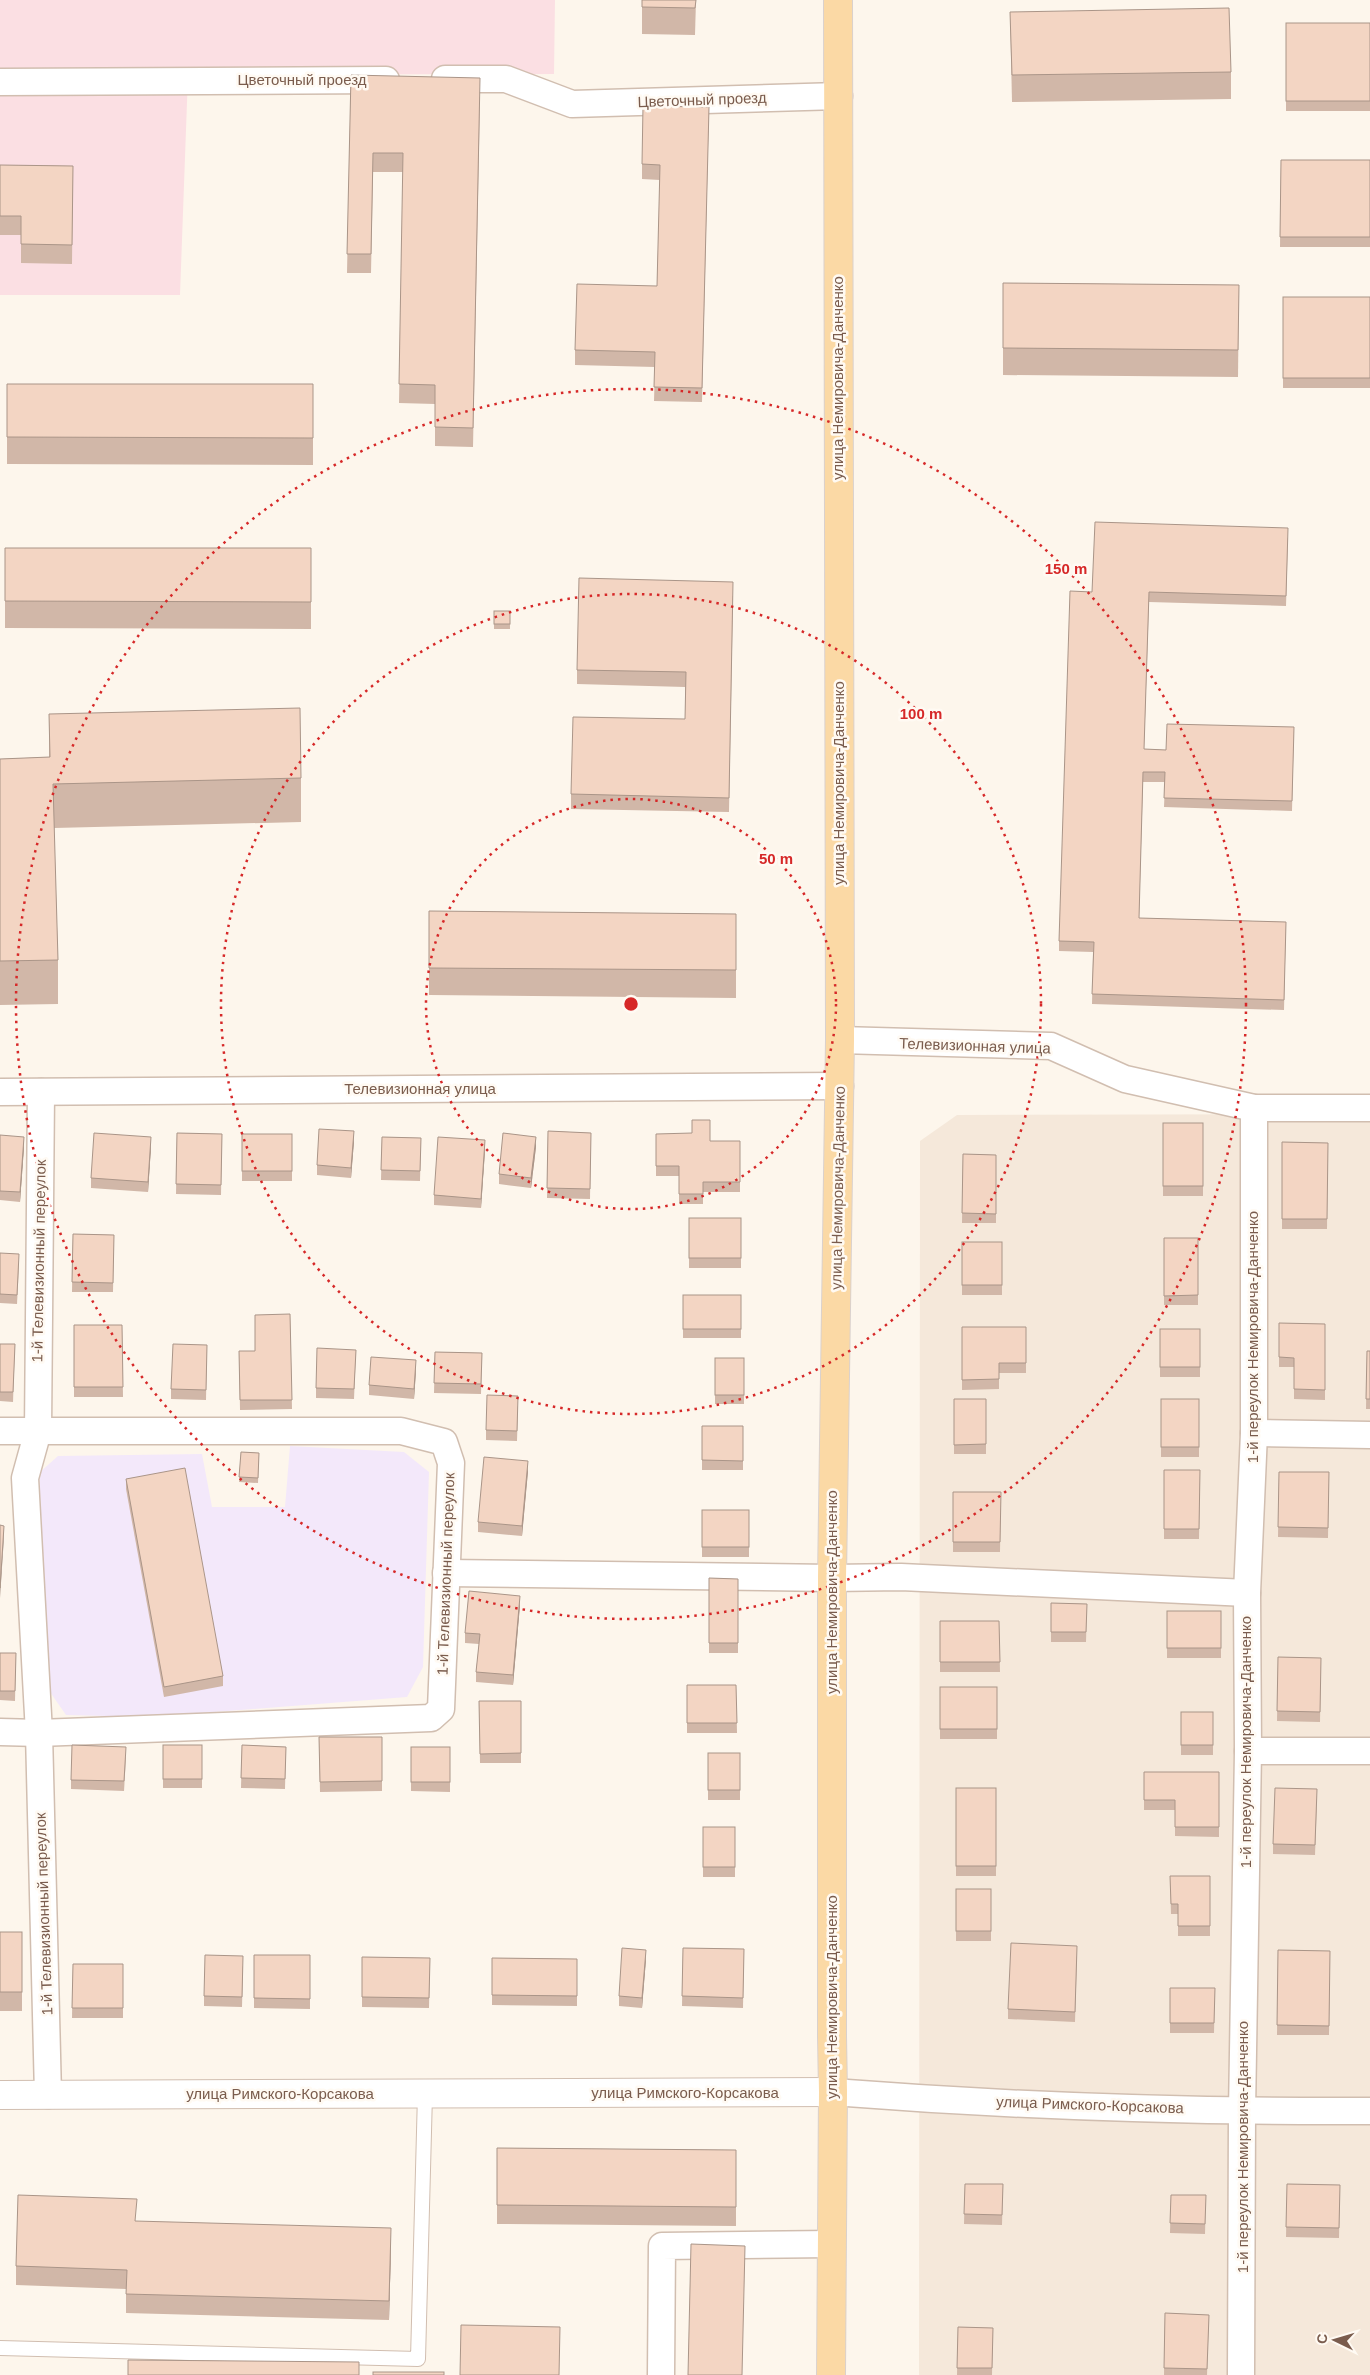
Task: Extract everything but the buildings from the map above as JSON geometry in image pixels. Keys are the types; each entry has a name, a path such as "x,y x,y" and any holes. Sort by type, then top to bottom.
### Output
{"main road":[{"name":"улица Немировича-Данченко","path":"831,2375 834,2092 832,2036 832,1578 840,1086 838,0"}],"street":[{"name":"Цветочный проезд","path":"0,82 506,79 572,104 839,96"},
{"name":"Телевизионная улица","path":"840,1040 1051,1046 1125,1079 1254,1108 1370,1108"},
{"name":"Телевизионная улица","path":"0,1092 840,1086"},
{"name":"1-й Телевизионный переулок","path":"41,1092 38,1431 25,1478 39,1733 48,2095"},
{"name":"1-й переулок Немировича-Данченко","path":"1242,2375 1242,2112 1248,1751 1246,1593 1254,1433 1254,1108"},
{"path":"0,1431 38,1431"},
{"name":"1-й Телевизионный переулок","path":"38,1431 401,1431 444,1442 451,1463 441,1710 431,1718 39,1733"},
{"path":"1254,1433 1370,1435"},
{"path":"446,1573 832,1578 901,1576 1246,1593"},
{"path":"0,1732 39,1733"},
{"path":"1248,1751 1370,1751"},
{"name":"улица Римского-Корсакова","path":"0,2095 834,2092 911,2098 1242,2112 1370,2111"},
{"path":"661,2375 662,2246 831,2244"}],"lane":[{"path":"0,2348 418,2358 425,2094"}],"shaded area":[{"path":"0,0 555,0 554,74 188,75 180,295 0,295"},
{"path":"1370,1114 1370,2375 919,2375 920,1141 957,1115"},
{"path":"290,1446 404,1452 429,1472 423,1667 407,1697 150,1717 66,1715 50,1692 39,1473 58,1456 202,1454 212,1507 285,1507"}]}
